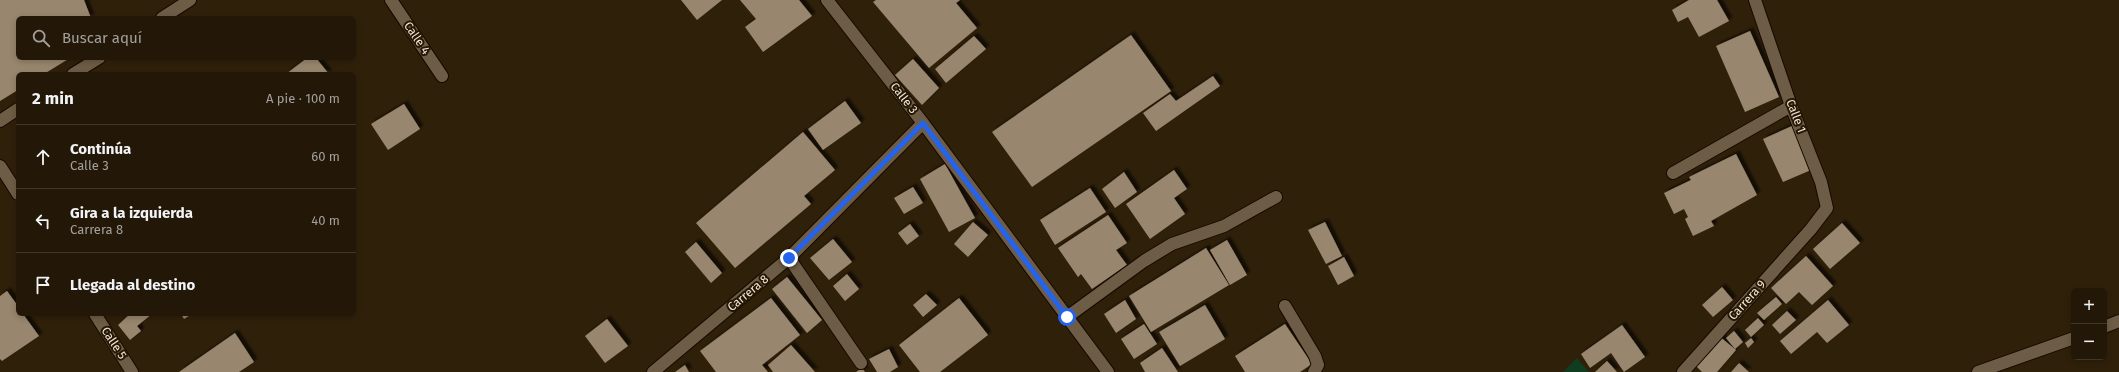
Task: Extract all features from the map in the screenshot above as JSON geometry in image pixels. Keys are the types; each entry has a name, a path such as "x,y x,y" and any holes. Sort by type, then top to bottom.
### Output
{"street":[{"path":"165,16 190,0"},
{"name":"Calle 4","path":"392,0 442,76"},
{"name":"Calle 1","path":"1755,0 1792,106 1821,182 1827,208 1811,229"},
{"name":"Calle 3","path":"833,3 1108,372"},
{"path":"76,72 96,60"},
{"path":"1673,173 1792,106"},
{"path":"0,120 16,110"},
{"name":"Carrera 8","path":"653,372 789,258 923,123"},
{"path":"0,166 16,191"},
{"path":"1067,317 1144,260 1172,244 1224,226 1276,197"},
{"name":"Carrera 9","path":"1683,372 1811,229"},
{"path":"789,258 861,363"},
{"path":"1285,306 1315,356 1318,365 1314,372"},
{"name":"Calle 5","path":"96,316 132,372"},
{"path":"2107,326 2119,321"},
{"path":"1978,372 2071,339"}],"green space":[{"path":"1577,358 1589,372 1563,372"}],"building":[{"path":"0,0 84,0 90,16 16,16 16,60 67,60 47,72 16,72 16,91 0,101"},
{"path":"681,0 722,0 697,20"},
{"path":"740,0 799,0 812,16 763,52 745,27 756,19"},
{"path":"876,0 960,0 956,3 977,28 929,68 873,2"},
{"path":"1689,0 1717,0 1729,21 1699,37 1688,17 1678,22 1672,10"},
{"path":"1750,31 1779,97 1745,112 1716,46"},
{"path":"1131,35 1171,91 1032,187 992,132"},
{"path":"974,36 986,49 946,83 935,69"},
{"path":"913,59 939,88 922,105 895,75"},
{"path":"304,60 318,60 327,72 289,72"},
{"path":"1213,76 1220,86 1156,131 1143,113 1170,94 1176,101"},
{"path":"845,101 861,123 823,150 808,129"},
{"path":"404,104 420,129 388,150 371,124"},
{"path":"1792,126 1811,170 1783,182 1763,139"},
{"path":"803,132 835,170 804,196 811,204 735,268 696,223"},
{"path":"1736,154 1757,195 1711,221 1714,226 1693,236 1685,219 1688,217 1684,209 1674,214 1664,193 1691,180 1689,177"},
{"path":"945,164 975,218 949,232 920,179"},
{"path":"1174,170 1187,189 1174,198 1185,214 1150,239 1126,204"},
{"path":"1124,172 1137,192 1115,208 1102,189"},
{"path":"913,187 923,203 904,214 894,198"},
{"path":"1090,188 1106,212 1055,245 1040,220"},
{"path":"1108,215 1127,243 1116,250 1127,265 1092,289 1081,274 1078,277 1058,248"},
{"path":"973,222 988,235 968,257 954,244"},
{"path":"1325,222 1342,256 1326,264 1308,230"},
{"path":"1842,223 1860,243 1830,269 1813,249"},
{"path":"910,224 919,236 907,245 898,233"},
{"path":"833,239 852,262 829,280 810,258"},
{"path":"1227,240 1247,275 1230,285 1210,250"},
{"path":"696,242 722,273 711,283 685,252"},
{"path":"1206,248 1229,285 1151,332 1129,296"},
{"path":"1806,256 1833,286 1812,305 1799,292 1786,304 1771,288"},
{"path":"1344,257 1354,276 1338,285 1328,266"},
{"path":"847,274 859,289 845,301 833,286"},
{"path":"787,277 822,320 807,333 772,289"},
{"path":"1722,287 1733,300 1713,317 1702,305"},
{"path":"7,291 16,303 16,316 24,316 39,336 2,361 0,359 0,296"},
{"path":"926,294 937,305 923,317 913,305"},
{"path":"1776,297 1782,304 1764,320 1757,313"},
{"path":"771,298 800,335 762,365 768,372 716,372 700,351"},
{"path":"959,298 988,335 940,372 920,372 899,345"},
{"path":"1125,300 1136,319 1116,333 1104,314"},
{"path":"1828,300 1849,325 1827,343 1817,332 1791,354 1780,341"},
{"path":"1205,305 1225,339 1180,366 1159,332"},
{"path":"1787,311 1796,320 1780,334 1772,325"},
{"path":"128,316 150,316 137,326 141,331 130,340 118,325"},
{"path":"1758,318 1764,325 1751,337 1745,330"},
{"path":"607,319 628,346 605,363 585,336"},
{"path":"1144,324 1157,344 1134,359 1121,339"},
{"path":"1285,324 1312,364 1300,372 1245,372 1235,356"},
{"path":"1622,325 1645,357 1624,372 1611,353 1590,368 1581,354"},
{"path":"1734,331 1743,342 1735,349 1726,338"},
{"path":"235,333 254,362 239,372 179,372"},
{"path":"1719,336 1736,350 1717,372 1702,372 1694,364"},
{"path":"1751,338 1754,342 1748,348 1745,343"},
{"path":"791,345 815,372 773,372 768,365"},
{"path":"1162,348 1178,372 1145,372 1140,363"},
{"path":"889,349 898,367 890,372 877,372 869,359"},
{"path":"1607,361 1617,372 1595,372"},
{"path":"1739,363 1749,372 1731,372"},
{"path":"685,365 689,372 675,372"},
{"path":"862,368 865,372 856,372"}],"route":[{"path":"789,258 923,123 1067,317"}]}
